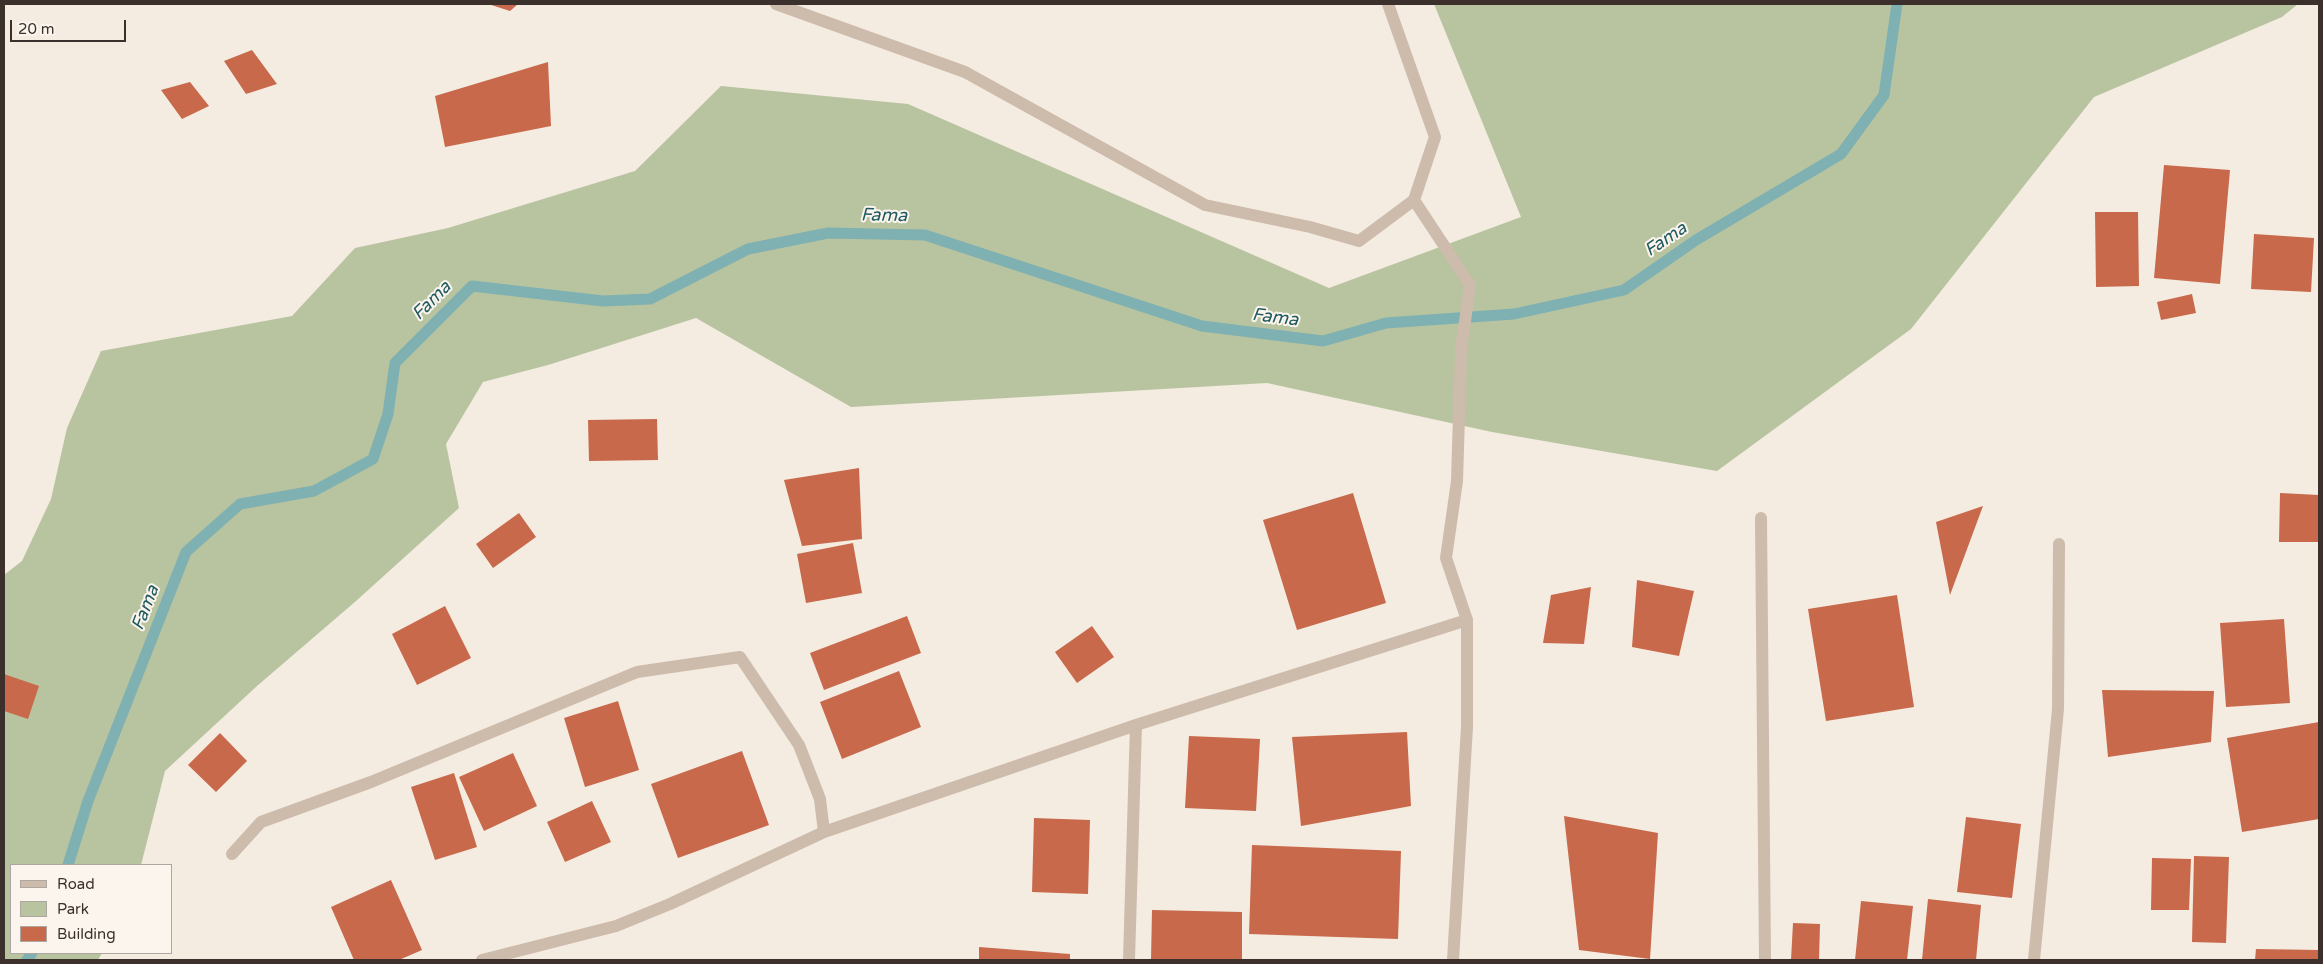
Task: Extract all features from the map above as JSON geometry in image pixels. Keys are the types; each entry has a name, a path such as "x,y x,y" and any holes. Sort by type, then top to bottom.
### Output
{"street":[{"path":"776,4 966,72 1205,205 1310,227 1359,241 1414,200 1435,137 1388,4"},
{"path":"1414,200 1470,285 1461,350 1457,481 1446,558 1467,620 1467,726 1453,960"},
{"path":"1761,518 1765,960"},
{"path":"2034,960 2058,709 2059,544"},
{"path":"482,960 616,926 670,904 824,832 1136,725 1467,620"},
{"path":"232,854 261,822 371,782 637,672 740,657 799,745 820,799 824,832"},
{"path":"1128,960 1136,725"}],"green space":[{"path":"1434,4 2298,4 2282,17 2094,97 1911,329 1717,471 1492,432 1267,383 851,407 696,318 548,365 483,382 446,444 459,508 356,601 257,686 165,771 141,864 10,864 10,954 101,954 98,960 4,960 4,575 22,561 51,499 67,428 101,351 292,316 355,248 448,228 635,171 721,86 908,104 1329,288 1521,217"}],"building":[{"path":"488,4 518,4 510,11"},
{"path":"252,50 277,84 246,94 224,61"},
{"path":"548,62 551,126 445,147 435,96"},
{"path":"190,82 209,106 182,119 161,90"},
{"path":"2164,165 2230,170 2220,284 2154,278"},
{"path":"2095,212 2138,212 2139,286 2096,287"},
{"path":"2254,234 2314,238 2311,292 2251,289"},
{"path":"2192,294 2196,313 2161,320 2157,302"},
{"path":"657,419 658,460 589,461 588,420"},
{"path":"859,468 862,539 802,546 784,480"},
{"path":"1353,493 1386,603 1297,630 1263,520"},
{"path":"2280,493 2319,495 2319,542 2279,542"},
{"path":"1983,506 1950,595 1936,522"},
{"path":"519,513 536,537 493,568 476,544"},
{"path":"853,543 862,593 806,603 797,554"},
{"path":"1637,580 1694,591 1679,656 1632,647"},
{"path":"1591,587 1584,644 1543,643 1551,595"},
{"path":"1897,595 1914,707 1826,721 1808,609"},
{"path":"445,606 471,658 417,685 392,634"},
{"path":"907,616 921,653 824,690 810,653"},
{"path":"2284,619 2290,703 2226,707 2220,623"},
{"path":"1092,626 1114,657 1077,683 1055,652"},
{"path":"899,671 921,727 842,759 820,702"},
{"path":"4,674 39,686 28,719 4,711"},
{"path":"2102,690 2214,691 2211,742 2108,757"},
{"path":"618,701 639,770 585,787 564,718"},
{"path":"2319,722 2319,819 2242,832 2227,738"},
{"path":"1407,732 1411,806 1301,826 1292,737"},
{"path":"220,733 247,761 216,792 188,765"},
{"path":"1189,736 1260,739 1256,811 1185,808"},
{"path":"742,751 769,825 678,858 651,784"},
{"path":"513,753 537,806 484,831 459,777"},
{"path":"454,773 477,847 435,860 411,787"},
{"path":"592,801 611,842 565,862 547,822"},
{"path":"1564,816 1658,833 1650,959 1579,950"},
{"path":"1966,817 2021,824 2012,898 1957,892"},
{"path":"1034,818 1090,820 1088,894 1032,892"},
{"path":"1252,845 1401,851 1398,939 1249,934"},
{"path":"2194,856 2229,857 2226,943 2192,942"},
{"path":"2152,858 2191,859 2189,910 2151,910"},
{"path":"391,880 422,950 399,960 354,960 331,907"},
{"path":"1928,899 1981,905 1976,960 1922,960"},
{"path":"1861,901 1913,906 1907,960 1855,960"},
{"path":"1152,910 1242,912 1242,960 1151,960"},
{"path":"1793,923 1820,924 1819,960 1791,960"},
{"path":"979,947 1070,954 1070,960 979,960"},
{"path":"2256,949 2319,950 2319,960 2255,960"}],"waterway":[{"name":"Fama","path":"68,864 88,801 186,552 240,504 314,491 373,459 388,414 395,363 472,286 603,301 650,299 748,249 828,233 925,235 1202,326 1323,341 1386,323 1514,314 1624,290 1696,240 1841,154 1884,95 1897,4"},
{"name":"Fama","path":"27,960 31,954"}]}
